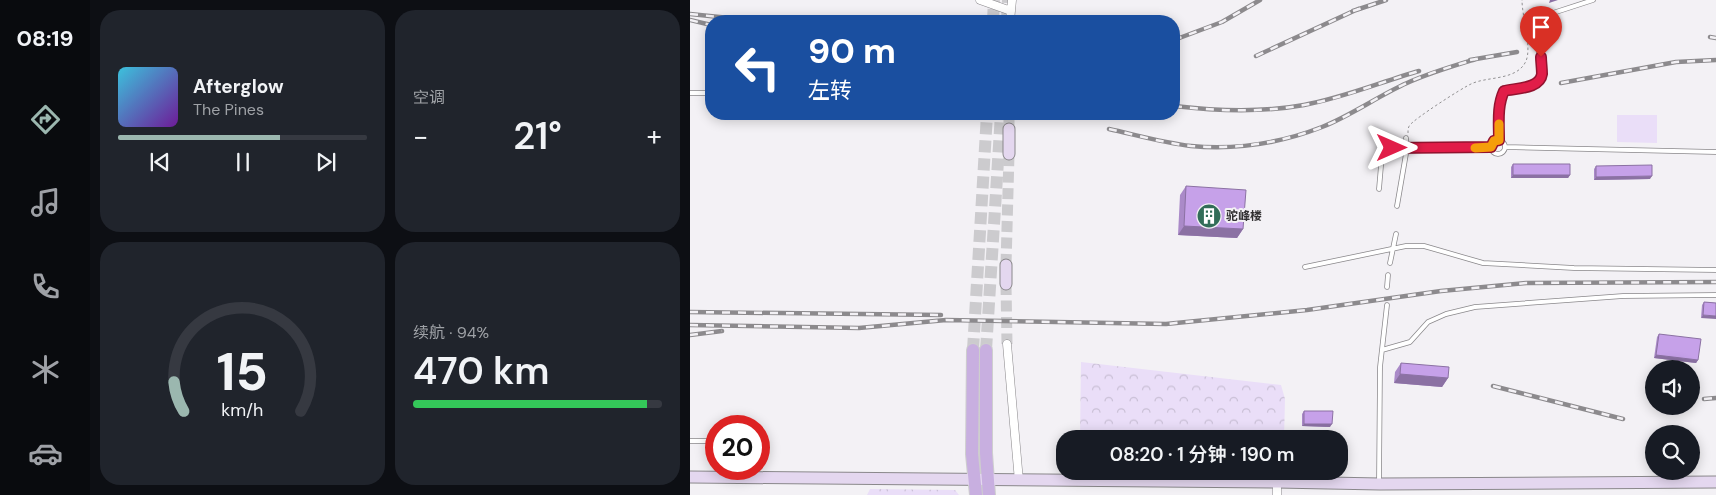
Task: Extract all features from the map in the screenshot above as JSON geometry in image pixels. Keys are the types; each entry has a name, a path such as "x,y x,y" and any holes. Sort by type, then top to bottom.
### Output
{"main road":[{"path":"972,350 972,454 976,495"},
{"path":"986,350 986,453 989,495"}],"street":[{"path":"980,0 1011,11"},
{"path":"1011,15 1012,0"},
{"path":"1009,129 1009,154"},
{"path":"1006,265 1006,284"},
{"path":"1007,344 1019,481"},
{"path":"690,477 1380,484 1716,482"},
{"path":"1277,482 1277,495"}],"lane":[{"path":"1499,140 1500,99 1504,91 1533,86 1542,75 1541,57 1535,33 1538,20 1593,0"},
{"path":"690,93 705,93"},
{"path":"1397,206 1406,138"},
{"path":"1491,147 1494,141 1499,140"},
{"path":"1499,140 1505,147"},
{"path":"1379,189 1382,154 1392,148 1491,147"},
{"path":"1491,147 1497,154 1501,153 1505,147"},
{"path":"1505,147 1716,152"},
{"path":"1390,263 1396,234"},
{"path":"1305,267 1406,246 1424,246 1483,263 1574,268 1716,270"},
{"path":"1388,275 1388,288"},
{"path":"1382,350 1410,342 1428,322 1446,314 1475,307 1623,296 1716,295"},
{"path":"1380,484 1380,367 1387,305"},
{"path":"690,442 705,441"}],"path":[{"path":"1406,138 1410,125 1450,96 1472,83 1516,72 1525,64 1529,48 1522,0"}],"green space":[{"path":"1617,115 1657,115 1657,143 1617,142"},
{"path":"1081,362 1281,385 1285,399 1284,430 1080,430"},
{"path":"870,489 955,490 959,495 867,495"}],"building":[{"path":"1513,164 1570,164 1570,175 1513,175"},
{"path":"1652,165 1652,176 1596,177 1596,166"},
{"name":"驼峰楼","path":"1186,186 1246,190 1243,229 1184,226"},
{"path":"1704,302 1716,303 1716,316 1703,315"},
{"path":"1659,334 1701,339 1698,360 1656,355"},
{"path":"1401,363 1449,367 1448,378 1400,374"},
{"path":"1304,411 1333,411 1332,424 1304,424"}],"tunnel":[{"path":"993,15 994,0"},
{"path":"1007,15 1008,0"},
{"path":"973,350 987,120"},
{"path":"986,350 1001,120"},
{"path":"1009,120 1009,129"},
{"path":"1006,265 1009,154"},
{"path":"1006,284 1007,344"}],"railway":[{"path":"1180,38 1222,22 1260,0"},
{"path":"1353,11 1386,0"},
{"path":"1256,56 1358,9"},
{"path":"690,14 705,16"},
{"path":"690,20 705,24"},
{"path":"1710,37 1716,38"},
{"path":"1470,60 1517,52"},
{"path":"1109,129 1191,146 1241,146 1274,141 1322,127 1407,83 1476,59"},
{"path":"1561,83 1676,62 1716,60"},
{"path":"1180,107 1239,110 1288,108 1333,98 1419,71"},
{"path":"690,325 859,328 946,320 1166,324 1307,310 1441,291 1526,283 1716,282"},
{"path":"690,312 941,315"},
{"path":"690,335 722,331"},
{"path":"1493,386 1623,419"},
{"path":"1704,399 1716,398"}],"slow traffic":[{"path":"1475,148 1491,147 1494,141 1499,140 1499,124"}],"place":[{"name":"驼峰楼","path":"1209,216"}],"route":[{"path":"1392,148 1491,147 1494,141 1499,140 1500,99 1504,91 1533,86 1538,82 1542,75 1541,57"}]}
